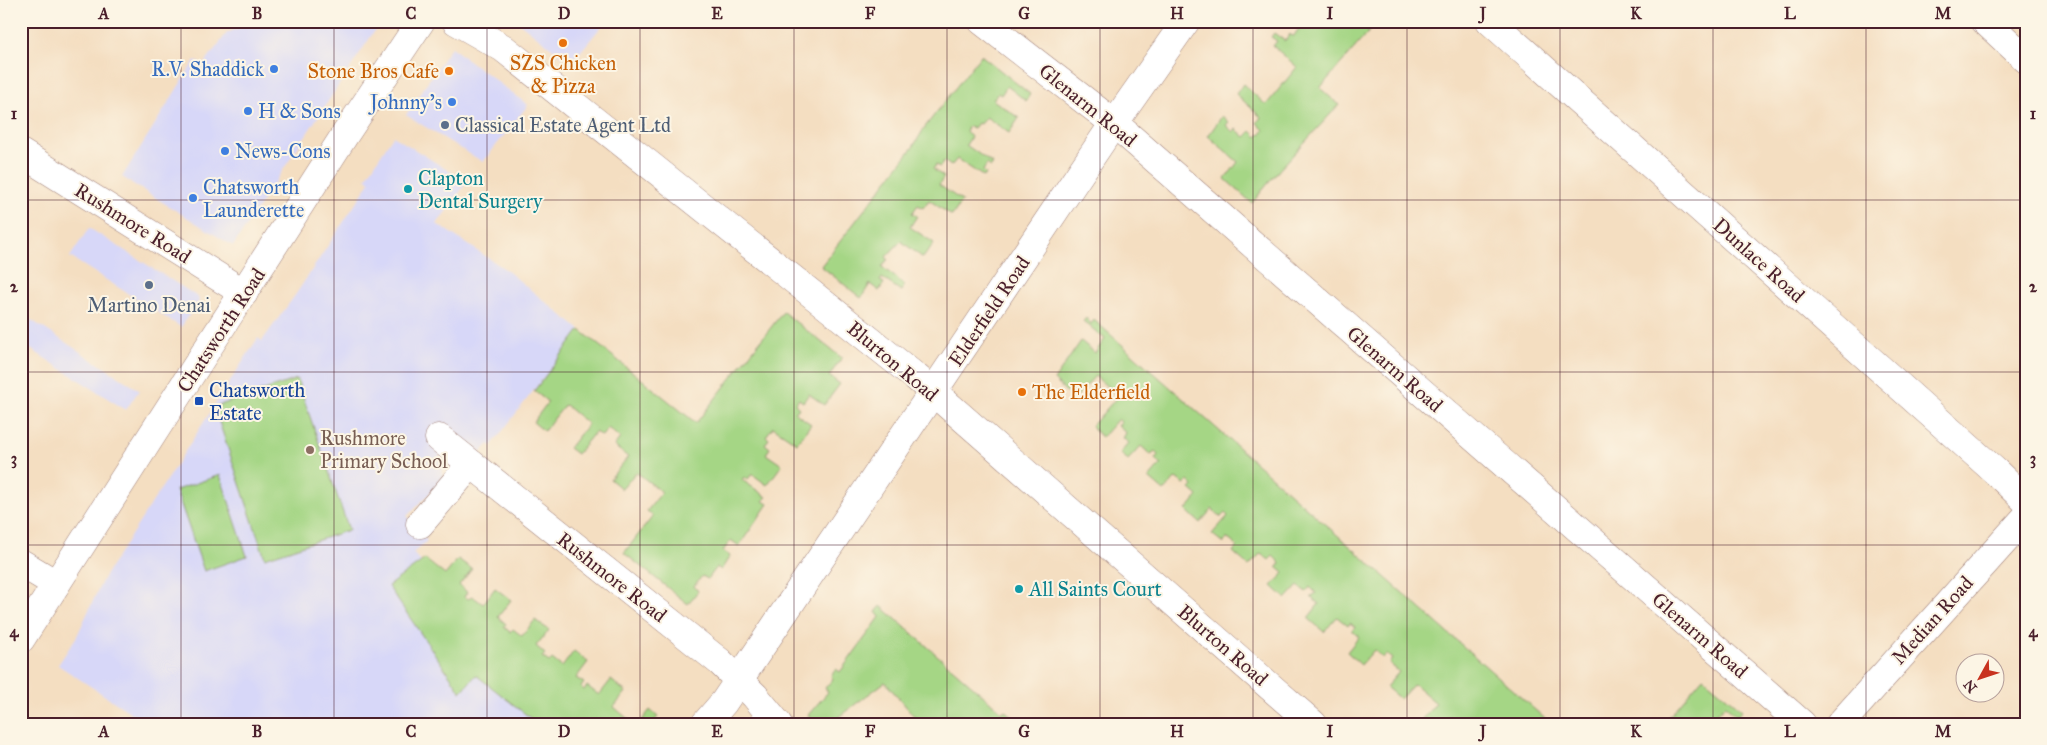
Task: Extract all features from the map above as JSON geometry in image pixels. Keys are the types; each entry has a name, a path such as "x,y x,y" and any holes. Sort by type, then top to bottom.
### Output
{"street":[{"name":"Chatsworth Road","path":"21,639 346,134 421,21"},
{"name":"Blurton Road","path":"456,21 503,48 916,377 1313,724"},
{"name":"Glenarm Road","path":"982,21 1115,124 1802,724"},
{"name":"Elderfield Road","path":"705,724 724,702 1186,21"},
{"name":"Dunlace Road","path":"1490,21 2026,501"},
{"path":"1985,21 2026,58"},
{"name":"Rushmore Road","path":"21,153 244,293"},
{"name":"Rushmore Road","path":"439,438 720,662 778,724"},
{"path":"420,524 471,464"},
{"name":"Median Road","path":"1840,724 2026,517"},
{"path":"21,563 56,584"}],"shaded area":[{"path":"255,21 381,21 233,246 122,177 195,60 203,65 227,33"},
{"name":"SZS Chicken & Pizza","path":"517,21 606,21 571,63"},
{"path":"451,47 528,105 483,162 406,115"},
{"name":"Rushmore Primary School","path":"393,136 467,182 437,224 505,269 580,330 491,446 489,444 480,453 447,428 440,456 443,464 442,481 407,516 427,541 413,553 421,562 388,586 460,691 476,675 538,724 148,724 58,665 77,636 103,579 258,338 262,341 296,294 370,182 366,178"},
{"path":"89,228 198,297 199,301 181,327 70,257"},
{"path":"31,320 139,390 126,410 21,343 21,335"}],"green space":[{"path":"1299,21 1378,21 1320,88 1339,105 1280,169 1252,203 1225,179 1238,162 1208,136 1222,116 1229,122 1226,125 1233,132 1236,129 1245,137 1251,131 1257,137 1264,130 1257,123 1261,117 1236,94 1243,84 1266,105 1297,67 1273,46 1277,41 1271,37 1274,33 1285,41 1290,34 1293,37 1300,27 1296,25"},
{"path":"981,55 1030,94 1026,101 1007,86 1001,95 998,93 993,100 1019,118 1009,133 986,117 974,128 969,126 966,131 971,137 966,145 993,164 991,167 987,164 983,171 986,174 984,177 957,159 951,166 944,161 940,167 936,165 933,169 944,177 939,185 962,201 952,216 929,200 923,208 918,205 912,213 917,216 910,227 934,243 923,258 901,241 886,257 888,259 882,267 905,285 901,291 882,278 880,281 884,283 879,291 870,284 861,298 821,266"},
{"path":"783,312 842,358 829,376 840,384 824,405 809,394 803,402 799,399 795,404 799,408 795,413 811,424 797,443 773,427 766,436 769,439 765,444 770,448 766,454 782,465 767,485 752,474 748,479 744,477 742,480 767,497 763,501 768,504 739,546 731,540 723,551 730,556 721,570 717,567 708,579 702,576 694,586 698,591 688,604 624,553 653,516 647,511 662,492 636,472 622,489 610,479 628,457 614,446 620,438 608,428 602,436 595,432 577,454 569,448 588,424 565,405 544,431 533,422 548,402 534,391 580,330 696,423"},
{"path":"1086,318 1091,324 1094,320 1551,724 1458,724 1450,716 1443,724 1428,724 1422,719 1436,703 1414,684 1400,699 1386,687 1399,672 1389,663 1392,659 1386,654 1383,658 1374,650 1361,665 1347,652 1359,637 1352,631 1355,627 1350,623 1348,626 1337,617 1324,632 1308,618 1319,604 1311,597 1316,593 1310,587 1306,592 1298,586 1286,599 1272,586 1284,573 1277,567 1280,563 1273,556 1269,560 1261,553 1249,566 1233,552 1237,546 1227,538 1223,543 1212,534 1228,516 1225,513 1221,517 1212,509 1200,523 1186,510 1198,496 1190,489 1193,486 1188,481 1184,484 1176,478 1164,491 1149,478 1161,464 1155,459 1158,455 1155,452 1151,455 1141,446 1128,460 1120,453 1129,443 1123,438 1126,433 1118,426 1121,422 1118,419 1102,437 1091,427 1118,396 1095,376 1074,399 1054,380 1081,341 1095,353 1105,339 1083,321"},
{"path":"297,379 349,530 265,558 214,407"},
{"path":"220,475 247,556 204,571 176,490"},
{"path":"425,559 445,575 458,559 472,569 459,585 467,592 464,597 469,599 472,596 483,604 495,588 511,600 498,617 506,624 504,627 510,632 513,629 522,636 535,620 549,630 536,646 545,654 542,657 549,662 552,659 562,667 574,651 588,662 576,678 584,683 581,687 584,690 587,686 599,695 611,680 626,692 614,707 634,724 538,724 476,675 461,692 388,586"},
{"path":"881,606 1002,712 1005,710 1018,724 921,724 885,682 829,724 815,724 808,715 828,692 825,688 833,679 831,676 836,669 840,672 880,617 876,612"},
{"path":"1703,677 1742,710 1737,716 1725,705 1715,716 1723,724 1663,724"},
{"path":"650,710 658,717 655,720 659,724 639,724"}],"place":[{"name":"SZS Chicken & Pizza","path":"563,43"},
{"name":"R.V. Shaddick","path":"274,69"},
{"name":"Stone Bros Cafe","path":"449,71"},
{"name":"Johnny's","path":"452,102"},
{"name":"H & Sons","path":"248,111"},
{"name":"Classical Estate Agent Ltd","path":"445,125"},
{"name":"News-Cons","path":"225,151"},
{"name":"Clapton Dental Surgery","path":"408,189"},
{"name":"Chatsworth Launderette","path":"193,198"},
{"name":"Martino Denai","path":"149,285"},
{"name":"The Elderfield","path":"1022,392"},
{"name":"Chatsworth Estate","path":"199,401"},
{"name":"Rushmore Primary School","path":"310,450"},
{"name":"All Saints Court","path":"1019,589"}]}
